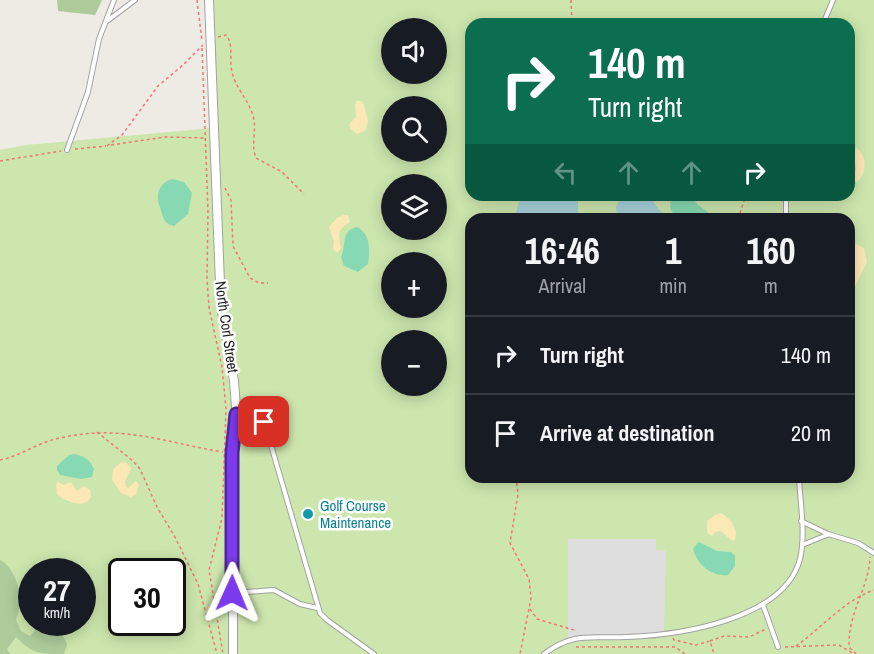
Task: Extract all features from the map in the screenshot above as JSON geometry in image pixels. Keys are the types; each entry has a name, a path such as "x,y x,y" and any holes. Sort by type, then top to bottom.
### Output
{"street":[{"name":"North Corl Street","path":"208,0 222,311 234,381 236,414 228,452 233,654"}],"lane":[{"path":"68,150 88,92 94,54 114,0"},
{"path":"106,22 135,0"},
{"path":"826,18 833,0"},
{"path":"236,414 261,418 266,428 317,608 327,620 374,654"},
{"path":"544,654 568,639 672,633 742,615 763,605 784,588 797,568 802,545 799,483"},
{"path":"801,521 828,534 863,546 874,553"},
{"path":"802,545 828,534"},
{"path":"232,593 274,590 300,603 317,608"},
{"path":"763,605 778,647"}],"path":[{"path":"197,0 202,45 209,308 218,343 224,384 228,452 222,518 209,570 223,654"},
{"path":"572,0 572,18"},
{"path":"0,161 165,137 214,138"},
{"path":"216,189 224,188 230,194 233,219 232,240 247,273 254,281 268,283"},
{"path":"0,460 47,441 98,432 153,437 228,452"},
{"path":"98,432 133,460 140,469 157,507 198,584 217,654"},
{"path":"517,483 518,494 510,543 529,579 531,598 520,654"},
{"path":"855,654 849,647 848,635 870,561 870,556 863,546"},
{"path":"796,646 819,629 841,608 859,596 874,590"},
{"path":"529,608 537,619 577,631"},
{"path":"674,640 696,645 724,636 748,637 771,627"},
{"path":"672,633 675,647"},
{"path":"710,641 714,654"},
{"path":"778,647 838,645 855,654"},
{"path":"576,647 675,647 685,654"}],"green space":[{"path":"57,0 102,0 95,15 58,11"},
{"path":"209,0 874,0 874,654 5,654 0,634 0,150 26,145 213,128"},
{"path":"172,179 184,182 192,193 188,214 174,226 164,219 158,198 161,186"},
{"path":"695,201 709,213 673,213 670,208 671,202"},
{"path":"357,227 365,234 369,248 368,264 358,272 344,266 341,257 346,235"},
{"path":"75,454 91,463 94,469 92,477 81,479 60,475 57,466 69,455"},
{"path":"699,542 717,551 731,552 735,556 735,566 728,575 711,572 701,564 693,548"},
{"path":"0,560 13,574 18,587 16,620 18,636 63,636 67,644 64,654 48,654 27,647 16,637 7,649 10,654 0,654"}],"sand":[{"path":"357,100 363,102 368,121 365,131 357,134 349,124 356,117"},
{"path":"855,148 863,156 865,167 861,178 855,182"},
{"path":"348,215 350,222 340,232 341,248 337,253 333,249 334,242 329,227 337,218"},
{"path":"855,245 864,248 867,262 855,287"},
{"path":"125,462 131,468 125,482 126,487 128,488 136,481 139,485 136,494 131,497 121,493 112,480 113,470 120,463"},
{"path":"58,482 64,485 71,482 77,491 84,486 90,490 91,496 87,502 81,504 66,500 57,494"},
{"path":"721,513 733,525 736,532 735,540 732,541 721,531 715,532 712,536 707,533 707,521"}],"shaded area":[{"path":"568,539 656,539 656,550 666,551 664,633 568,639"}],"water":[{"path":"519,201 578,201 578,213 516,213"},
{"path":"619,201 653,201 662,213 616,213"}],"place":[{"name":"Golf Course Maintenance","path":"308,514"}],"route":[{"path":"232,593 234,504 232,453 236,414 256,416 264,422"}]}
